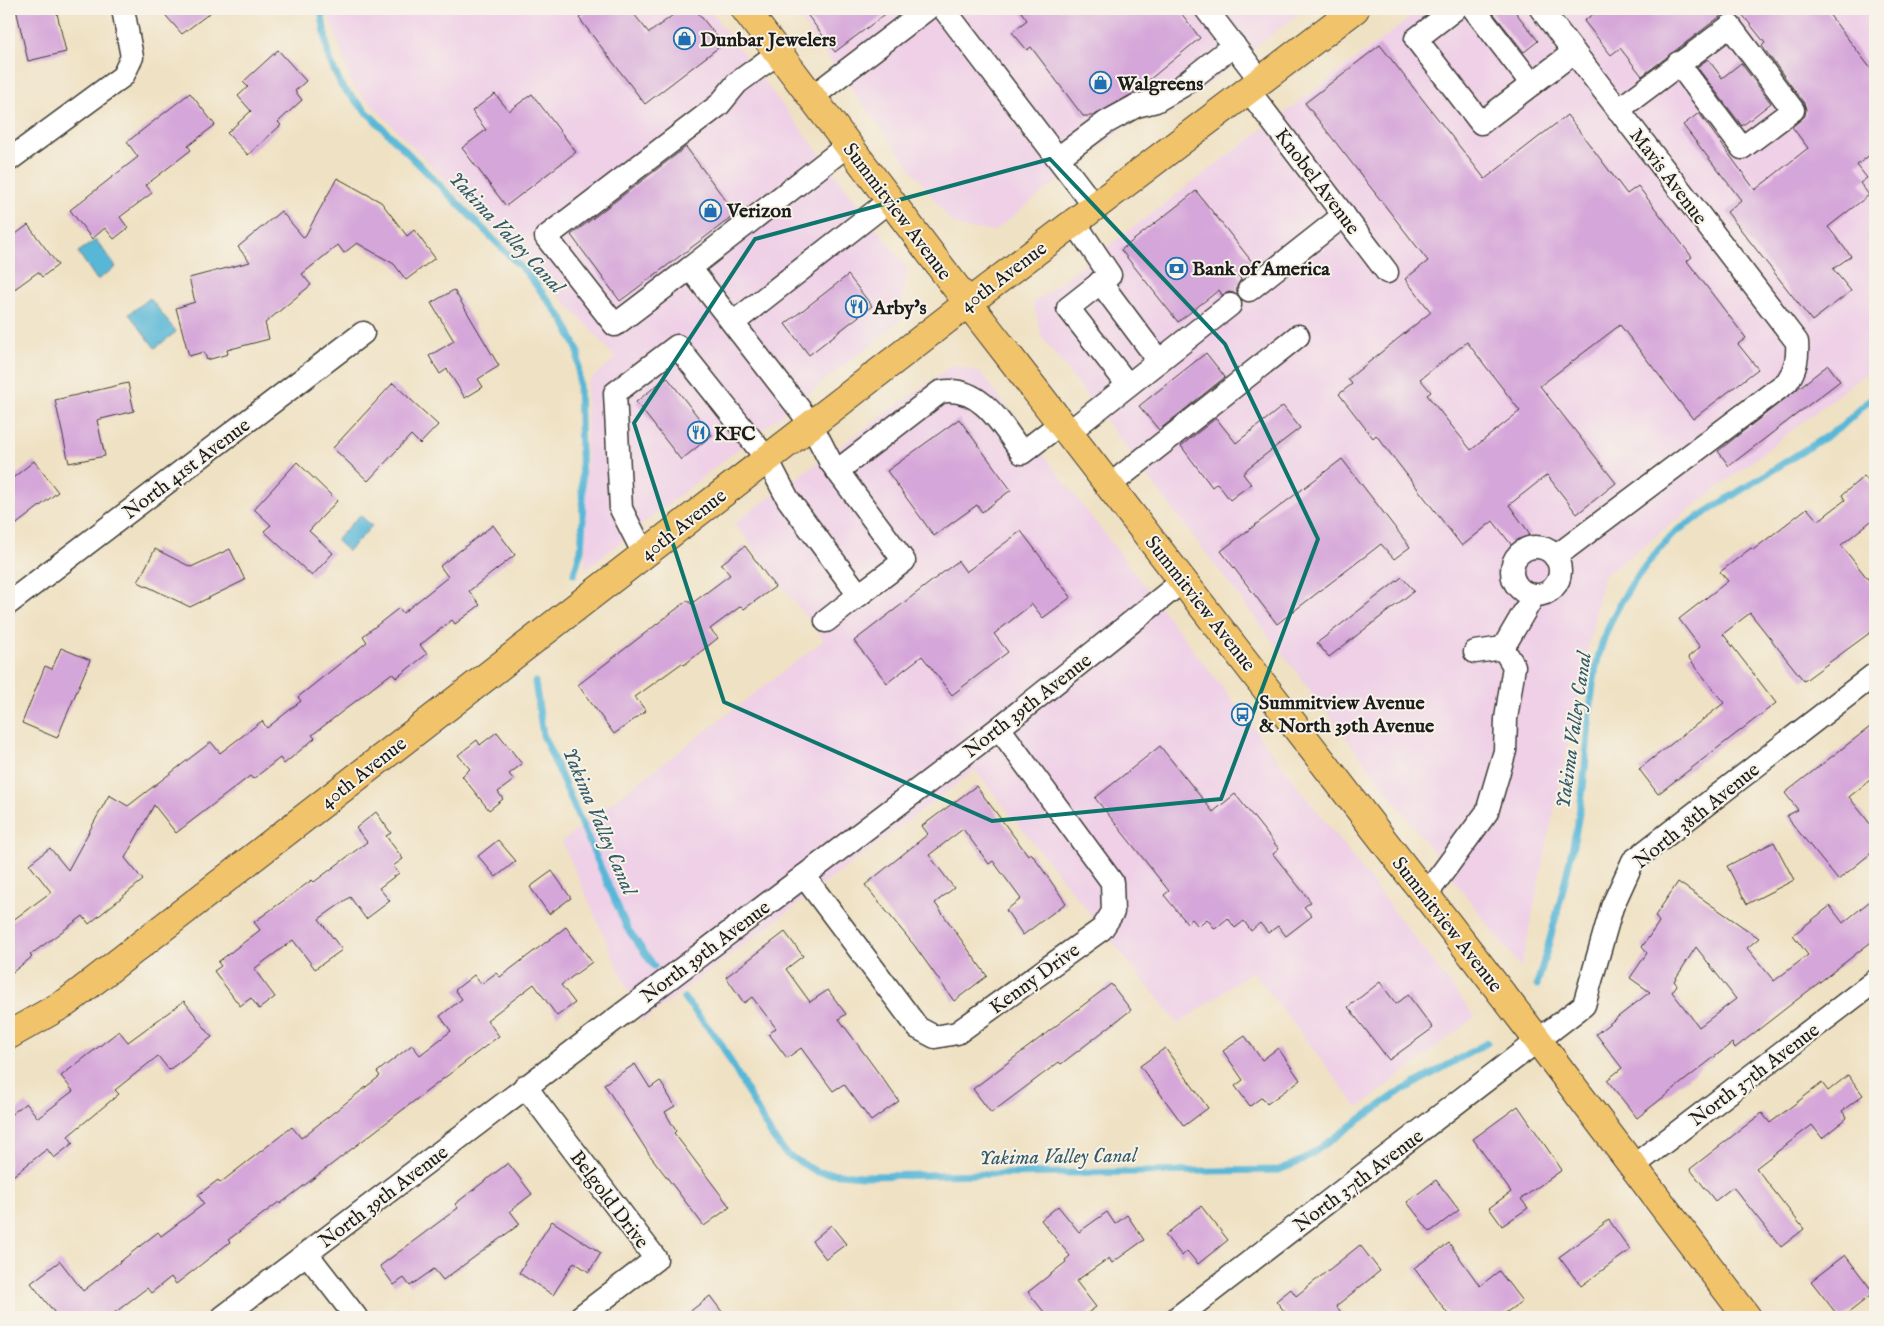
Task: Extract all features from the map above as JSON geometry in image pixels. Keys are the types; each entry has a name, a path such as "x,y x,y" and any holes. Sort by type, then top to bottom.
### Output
{"main road":[{"name":"Summitview Avenue","path":"745,9 968,303 1184,580 1748,1317"},
{"name":"40th Avenue","path":"9,1035 67,1002 811,424 1354,9"}],"street":[{"path":"9,160 123,76 132,57 123,9"},
{"path":"944,9 1058,158 1085,215 1110,275 1068,308 1128,385"},
{"name":"Knobel Avenue","path":"1206,9 1234,45 1255,86 1344,215 1387,272"},
{"path":"1455,9 1416,39 1481,123 1574,52"},
{"path":"1474,9 1532,84"},
{"name":"Mavis Avenue","path":"1541,9 1797,342 1798,358 1787,382 1555,557"},
{"path":"812,97 918,12"},
{"path":"1618,110 1678,63 1730,26 1793,110 1742,148 1678,63"},
{"path":"1058,158 1105,123 1136,106 1156,101 1182,86 1234,45"},
{"path":"778,53 736,83 719,105 546,237 614,325 848,145"},
{"path":"733,323 890,200"},
{"path":"1249,290 1344,215"},
{"path":"690,268 811,424 837,471 904,561 826,621"},
{"path":"1100,282 1159,361"},
{"path":"837,471 940,392 962,391 972,395 990,411 1022,453 1128,385 1230,305"},
{"name":"North 41st Avenue","path":"9,603 364,333"},
{"path":"1110,485 1298,336"},
{"path":"644,554 622,509 615,393 677,346 767,459 788,499 859,595"},
{"path":"1534,547 1549,551 1555,557 1560,572 1558,579 1548,591 1534,595 1526,593 1515,583 1512,576 1514,560 1526,548 1534,547"},
{"name":"North 39th Avenue","path":"223,1317 999,728 1184,580"},
{"path":"1503,648 1534,595"},
{"path":"1426,895 1463,846 1486,812 1489,803 1505,751 1506,719 1514,666 1503,648"},
{"path":"1475,652 1503,648"},
{"name":"North 38th Avenue","path":"1539,1042 1584,1005 1612,907 1633,861 1875,674"},
{"name":"Kenny Drive","path":"804,876 918,1028 934,1037 957,1033 1102,929 1113,912 1112,882 999,728"},
{"name":"North 37th Avenue","path":"1632,1166 1875,981"},
{"name":"North 37th Avenue","path":"1178,1317 1539,1042"},
{"name":"Belgold Drive","path":"526,1086 656,1259 580,1317"},
{"path":"306,1254 356,1317"}],"highlighted area":[{"path":"1050,159 1225,344 1318,539 1221,799 992,821 724,702 634,423 755,239"}],"shaded area":[{"path":"327,9 709,9 908,269 899,322 585,570 587,383 615,358 590,328 352,85"},
{"path":"792,9 1304,9 1172,112 1134,120 994,231 965,228 951,222"},
{"path":"1422,9 1875,9 1875,352 1866,373 1603,577 1521,968 1042,337 1033,303"},
{"path":"953,365 981,373 1475,1017 1358,1108 1253,971 1178,1024 975,770 642,1022 562,841 824,640 734,523"}],"water":[{"path":"96,240 116,267 97,280 78,252"},
{"path":"150,298 176,332 155,348 129,314"},
{"path":"360,515 372,526 348,551 336,540"}],"building":[{"path":"16,9 56,9 66,52 28,61"},
{"path":"160,9 215,9 182,34"},
{"path":"591,9 630,9 649,33 681,9 695,9 723,44 645,104 579,18"},
{"path":"803,9 892,9 835,52"},
{"name":"Walgreens","path":"1019,9 1178,9 1200,38 1132,94 1093,116 1083,116 1031,47 1027,50 1012,32 1027,20"},
{"path":"1490,9 1513,9 1538,41 1524,52"},
{"path":"1599,9 1730,9 1642,76 1620,48 1611,55 1584,21"},
{"path":"1738,9 1825,9 1875,74 1875,151 1857,165 1867,178 1860,183 1869,195 1828,227 1851,256 1833,269 1851,291 1812,321 1727,212 1741,200 1683,125 1699,113 1755,190 1808,148 1792,127 1805,116 1806,109 1804,103 1762,46 1765,43"},
{"path":"1380,45 1485,179 1567,115 1627,194 1638,186 1692,257 1687,261 1746,338 1738,344 1758,369 1693,419 1620,325 1540,386 1616,483 1577,514 1547,475 1509,505 1530,534 1513,547 1493,521 1462,546 1376,435 1373,438 1339,394 1352,384 1348,379 1431,312 1405,279 1428,261 1305,103","holes":["1467,342 1520,411 1471,450 1427,395 1431,392 1420,379"]},
{"path":"278,50 306,81 295,91 302,100 278,122 281,125 248,155 227,133 251,111 238,96 248,87 243,82"},
{"path":"1708,59 1722,78 1741,63 1771,103 1742,126 1697,67"},
{"path":"190,93 215,125 188,146 191,150 146,185 152,193 120,217 128,228 114,239 105,228 92,239 70,210 138,157 127,142"},
{"path":"495,94 509,111 532,94 576,152 506,206 462,148 486,130 472,111"},
{"path":"686,147 736,214 620,301 571,235"},
{"path":"337,178 381,202 407,236 414,230 435,258 406,280 394,264 357,243 344,253 338,245 302,274 311,285 265,323 269,339 227,350 228,354 207,360 204,352 189,356 176,308 195,302 189,278 250,262 238,247 281,211 304,238"},
{"path":"1196,191 1253,263 1238,275 1241,279 1237,286 1237,294 1229,292 1222,295 1219,290 1178,322 1121,250"},
{"path":"28,225 58,265 42,277 38,272 9,293 9,239"},
{"path":"848,275 872,306 809,355 785,324"},
{"path":"454,290 499,366 478,379 483,387 465,398 447,369 440,374 429,356 454,341 431,303"},
{"path":"1206,353 1225,377 1159,430 1139,406"},
{"path":"1828,365 1840,381 1729,466 1718,451"},
{"path":"667,377 712,435 681,460 636,402"},
{"path":"128,383 134,411 97,420 105,456 69,463 55,400"},
{"path":"393,383 438,425 420,444 411,435 368,481 333,448"},
{"path":"1283,406 1300,428 1248,468 1243,474 1251,484 1230,500 1217,483 1212,487 1181,446 1216,418 1236,443"},
{"path":"959,419 1011,490 982,512 977,505 934,536 887,471"},
{"path":"1342,459 1410,547 1394,559 1381,544 1277,624 1221,551"},
{"path":"34,461 58,492 9,530 9,481"},
{"path":"297,462 337,501 309,531 333,553 312,576 264,531 271,525 254,509"},
{"path":"1864,476 1875,490 1875,518 1841,545 1875,588 1875,629 1804,681 1750,613 1723,634 1776,703 1658,794 1639,769 1724,703 1688,657 1700,647 1679,619 1728,581 1720,572 1751,548 1753,550 1807,508 1818,521 1845,500 1842,495"},
{"path":"493,525 515,555 469,591 480,605 455,624 452,620 420,645 427,654 396,678 392,673 312,735 315,738 284,764 280,758 253,779 250,776 176,833 154,805 125,858 143,880 89,924 83,916 30,955 32,957 9,975 9,923 51,892 29,864 50,848 68,870 109,795 128,806 211,742 220,753 262,721 267,728 301,701 298,697 367,642 363,636 399,608 403,613 448,577 440,566"},
{"path":"1021,531 1071,597 1043,618 1032,604 994,634 1008,652 952,695 922,656 887,683 854,641 958,561 966,572"},
{"path":"745,546 775,587 744,609 741,606 710,629 718,638 684,665 682,663 635,697 646,711 614,734 578,685 688,600 691,604 730,575 721,564"},
{"path":"155,549 191,567 230,549 245,580 190,607 138,582"},
{"path":"1402,577 1414,591 1329,657 1317,643"},
{"path":"61,648 90,660 57,738 22,723 45,666 52,669"},
{"path":"1875,723 1875,776 1849,797 1875,830 1875,850 1838,880 1786,816 1798,810 1785,793"},
{"path":"497,732 522,764 509,774 514,780 498,792 503,799 489,810 462,776 470,769 458,755 477,740 480,745"},
{"path":"1160,746 1213,812 1235,794 1279,849 1273,854 1311,902 1304,907 1312,916 1286,936 1278,926 1268,933 1260,923 1251,931 1244,921 1235,928 1228,918 1215,929 1207,919 1198,926 1192,919 1187,923 1164,895 1169,891 1095,798"},
{"path":"976,786 1028,855 1031,853 1066,903 1023,935 1006,910 1021,899 993,861 989,864 963,829 929,855 954,888 935,903 987,976 954,1001 914,945 865,885 928,834 922,826"},
{"path":"376,812 391,833 386,836 403,859 393,866 399,873 379,888 390,901 366,919 350,897 319,919 342,950 315,969 293,940 254,969 275,997 259,1009 251,998 240,1006 214,971 221,966 218,962 260,930 254,922 312,880 314,882 367,842 356,828"},
{"path":"498,840 516,861 496,877 478,856"},
{"path":"1774,842 1794,880 1747,904 1727,866"},
{"path":"552,871 571,898 549,914 530,887"},
{"path":"1678,882 1759,938 1747,948 1774,981 1808,955 1793,935 1830,906 1843,923 1875,897 1875,939 1735,1048 1732,1043 1637,1118 1607,1080 1622,1068 1596,1034 1650,992 1630,978 1647,953 1642,947 1659,922 1655,916","holes":["1696,947 1736,999 1699,1027 1672,992 1677,985 1674,981"]},
{"path":"566,927 592,962 561,985 575,1003 557,1016 534,984 487,1020 499,1036 280,1204 279,1202 228,1240 230,1242 176,1284 171,1277 151,1293 147,1288 109,1317 58,1317 31,1283 60,1261 83,1291 158,1232 161,1236 204,1204 198,1195 218,1180 220,1183 292,1127 301,1138 380,1076 377,1072 412,1045 420,1055 451,1031 440,1016 462,999 455,990 474,975 481,984 496,973 500,977"},
{"path":"785,932 803,956 786,969 810,1002 828,990 846,1014 839,1019 899,1101 871,1121 844,1084 833,1091 801,1048 787,1058 769,1034 776,1028 752,997 744,1003 726,977"},
{"path":"1380,982 1396,1004 1408,995 1433,1028 1389,1060 1348,1007"},
{"path":"1111,984 1131,1010 1061,1064 1059,1062 991,1113 973,1089"},
{"path":"184,1001 212,1037 169,1070 158,1056 115,1090 119,1094 68,1136 73,1143 54,1158 47,1149 9,1179 9,1116 26,1103 38,1118 73,1091 61,1076 119,1031 128,1042"},
{"path":"1245,1036 1262,1060 1278,1048 1300,1080 1267,1104 1262,1097 1250,1106 1235,1086 1243,1080 1223,1051"},
{"path":"1165,1048 1208,1108 1184,1126 1140,1066"},
{"path":"635,1064 650,1088 660,1081 675,1106 665,1112 676,1131 674,1133 730,1207 704,1226 649,1154 604,1084"},
{"path":"1848,1075 1863,1095 1842,1111 1847,1118 1822,1138 1812,1125 1756,1168 1804,1229 1781,1247 1733,1187 1715,1201 1690,1169 1762,1113 1770,1123 1822,1083 1828,1091"},
{"path":"1518,1106 1562,1170 1521,1199 1528,1208 1502,1226 1489,1208 1511,1192 1473,1139"},
{"path":"508,1163 532,1194 510,1211 520,1224 443,1280 434,1269 410,1286 404,1278 394,1285 380,1266 458,1208 455,1204"},
{"path":"1436,1180 1459,1210 1430,1232 1407,1202"},
{"path":"1058,1206 1079,1232 1107,1212 1115,1224 1127,1215 1144,1240 1112,1263 1109,1258 1076,1281 1096,1307 1082,1317 1048,1317 1028,1292 1066,1262 1065,1260 1070,1256 1041,1220"},
{"path":"1201,1206 1228,1240 1198,1264 1187,1251 1182,1256 1165,1235"},
{"path":"1609,1220 1630,1250 1581,1286 1559,1257"},
{"path":"552,1221 601,1253 589,1272 574,1262 553,1295 519,1273"},
{"path":"831,1225 846,1244 826,1259 812,1241"},
{"path":"1449,1243 1480,1286 1499,1271 1522,1301 1500,1317 1450,1317 1414,1268"},
{"path":"1360,1245 1380,1271 1336,1306 1345,1317 1289,1317 1276,1301 1291,1289 1296,1296"},
{"path":"1845,1255 1874,1293 1843,1317 1839,1317 1811,1281"},
{"path":"710,1296 726,1317 683,1317"}],"waterway":[{"name":"Yakima Valley Canal","path":"321,9 329,59 342,87 527,273 564,321 578,351 583,519 581,550 574,574"},
{"name":"Yakima Valley Canal","path":"1537,985 1561,897 1576,830 1583,791 1590,706 1595,672 1606,633 1625,596 1648,562 1675,532 1841,427 1875,395"},
{"name":"Yakima Valley Canal","path":"535,682 543,735 627,928 654,966"},
{"name":"Yakima Valley Canal","path":"684,998 720,1042 771,1135 786,1154 817,1172 862,1176 1279,1170 1303,1160 1396,1094 1487,1043"}],"place":[{"name":"Dunbar Jewelers","path":"684,39"},
{"name":"Walgreens","path":"1101,83"},
{"name":"Verizon","path":"711,210"},
{"name":"Bank of America","path":"1176,268"},
{"name":"Arby's","path":"857,307"},
{"name":"KFC","path":"698,433"},
{"name":"Summitview Avenue & North 39th Avenue","path":"1243,714"}]}
